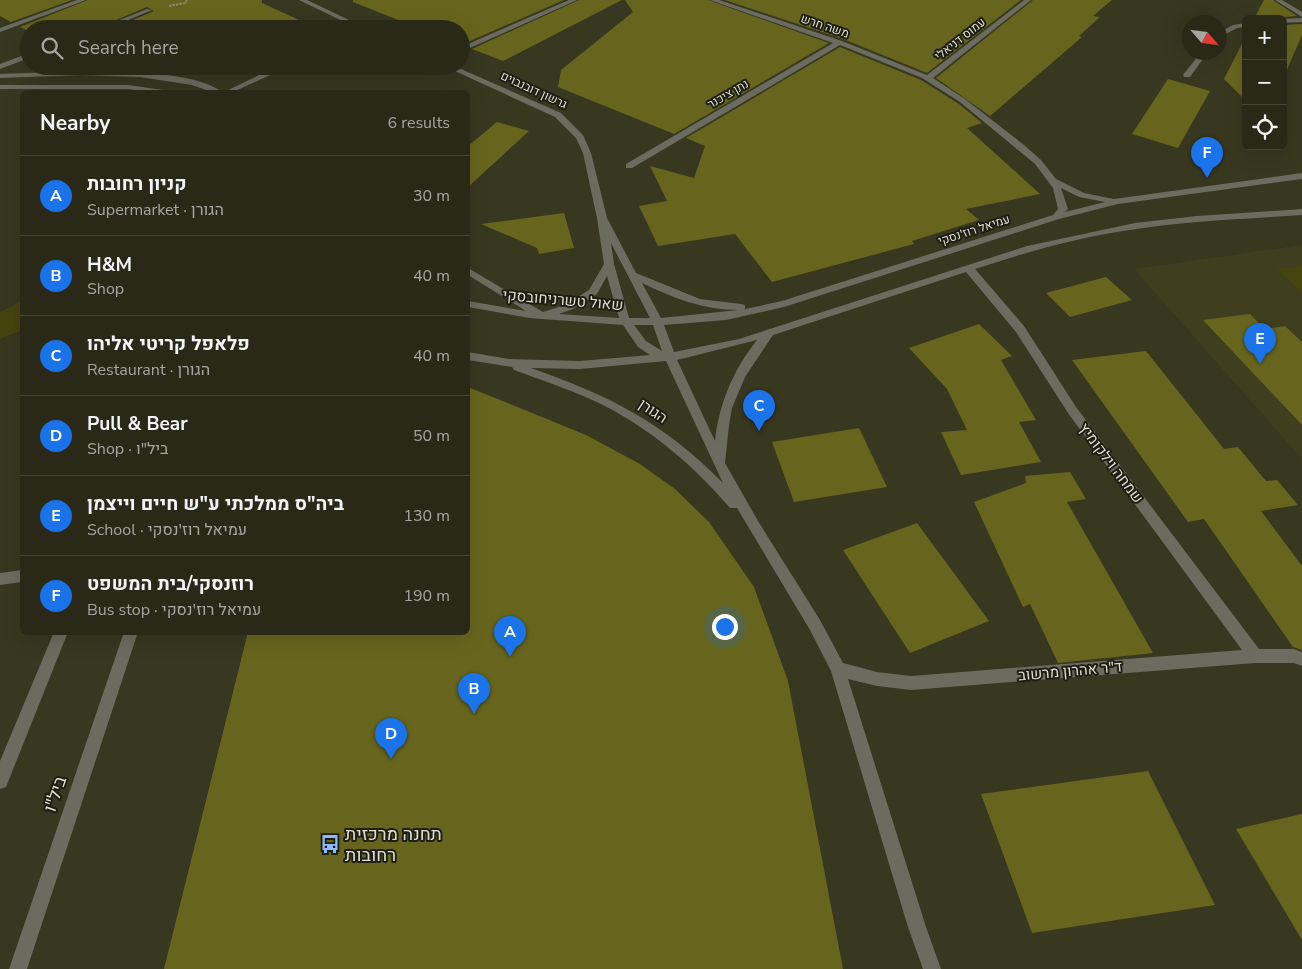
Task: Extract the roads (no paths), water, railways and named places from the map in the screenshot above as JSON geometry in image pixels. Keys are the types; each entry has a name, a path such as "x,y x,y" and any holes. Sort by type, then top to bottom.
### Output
{"street":[{"path":"28,20 83,0"},
{"path":"302,0 345,20"},
{"path":"470,46 574,0"},
{"name":"משה חרש","path":"713,0 840,42 928,78 965,102 1016,142 1041,165 1054,181"},
{"name":"עמוס דניאלי","path":"928,78 1028,0"},
{"path":"1278,0 1302,15"},
{"path":"123,20 149,10"},
{"path":"1287,21 1302,20"},
{"path":"0,30 20,23"},
{"path":"1227,31 1235,26 1242,25"},
{"name":"נתן ציכנר","path":"629,166 840,42"},
{"path":"0,67 20,59"},
{"path":"1187,75 1199,60"},
{"path":"0,76 48,75"},
{"path":"118,75 161,77 195,83 213,90"},
{"path":"232,90 266,75"},
{"name":"גרשון דובנבוים","path":"468,75 543,108 566,121 580,137 587,153 602,218 609,264 626,321 642,344 653,352 670,357"},
{"path":"0,87 128,87 149,90"},
{"name":"עמיאל רוז'נסקי","path":"657,321 745,314 784,304 1056,217 1118,201 1302,176"},
{"path":"1054,181 1082,195 1118,201"},
{"path":"1054,181 1063,208 1056,217"},
{"path":"470,356 509,363 580,365 670,357 706,350 769,332 1030,248 1134,226 1302,212"},
{"name":"גרשון דובנבוים","path":"602,218 635,276 657,321"},
{"path":"470,272 544,316 569,306 593,292 609,264"},
{"name":"שמחה וילקומיץ","path":"969,269 1020,329 1072,410 1255,656"},
{"path":"635,276 678,296 708,306 750,307 784,304"},
{"name":"שאול טשרניחובסקי","path":"470,304 509,312 579,320 657,321"},
{"name":"הגורן","path":"657,321 670,357 721,468 753,525 806,609 838,669 917,927 932,969"},
{"path":"721,468 720,441 722,423 729,396 744,366 769,332"},
{"name":"הגורן","path":"509,363 605,401 660,434 720,486 753,525"},
{"path":"0,579 20,576"},
{"path":"0,781 60,635"},
{"name":"ביל\"ו","path":"18,969 130,635"},
{"name":"ד\"ר אהרון מרשוב","path":"838,669 877,679 911,683 1255,656 1299,661"}],"place":[{"name":"רוזנסקי/בית המשפט","path":"1207,178"},
{"name":"ביה\"ס ממלכתי ע\"ש חיים וייצמן","path":"1260,364"},
{"name":"פלאפל קריטי אליהו","path":"759,431"},
{"name":"קניון רחובות","path":"510,657"},
{"name":"H&M","path":"474,714"},
{"name":"Pull & Bear","path":"391,759"},
{"name":"תחנה מרכזית רחובות","path":"330,844"}]}
